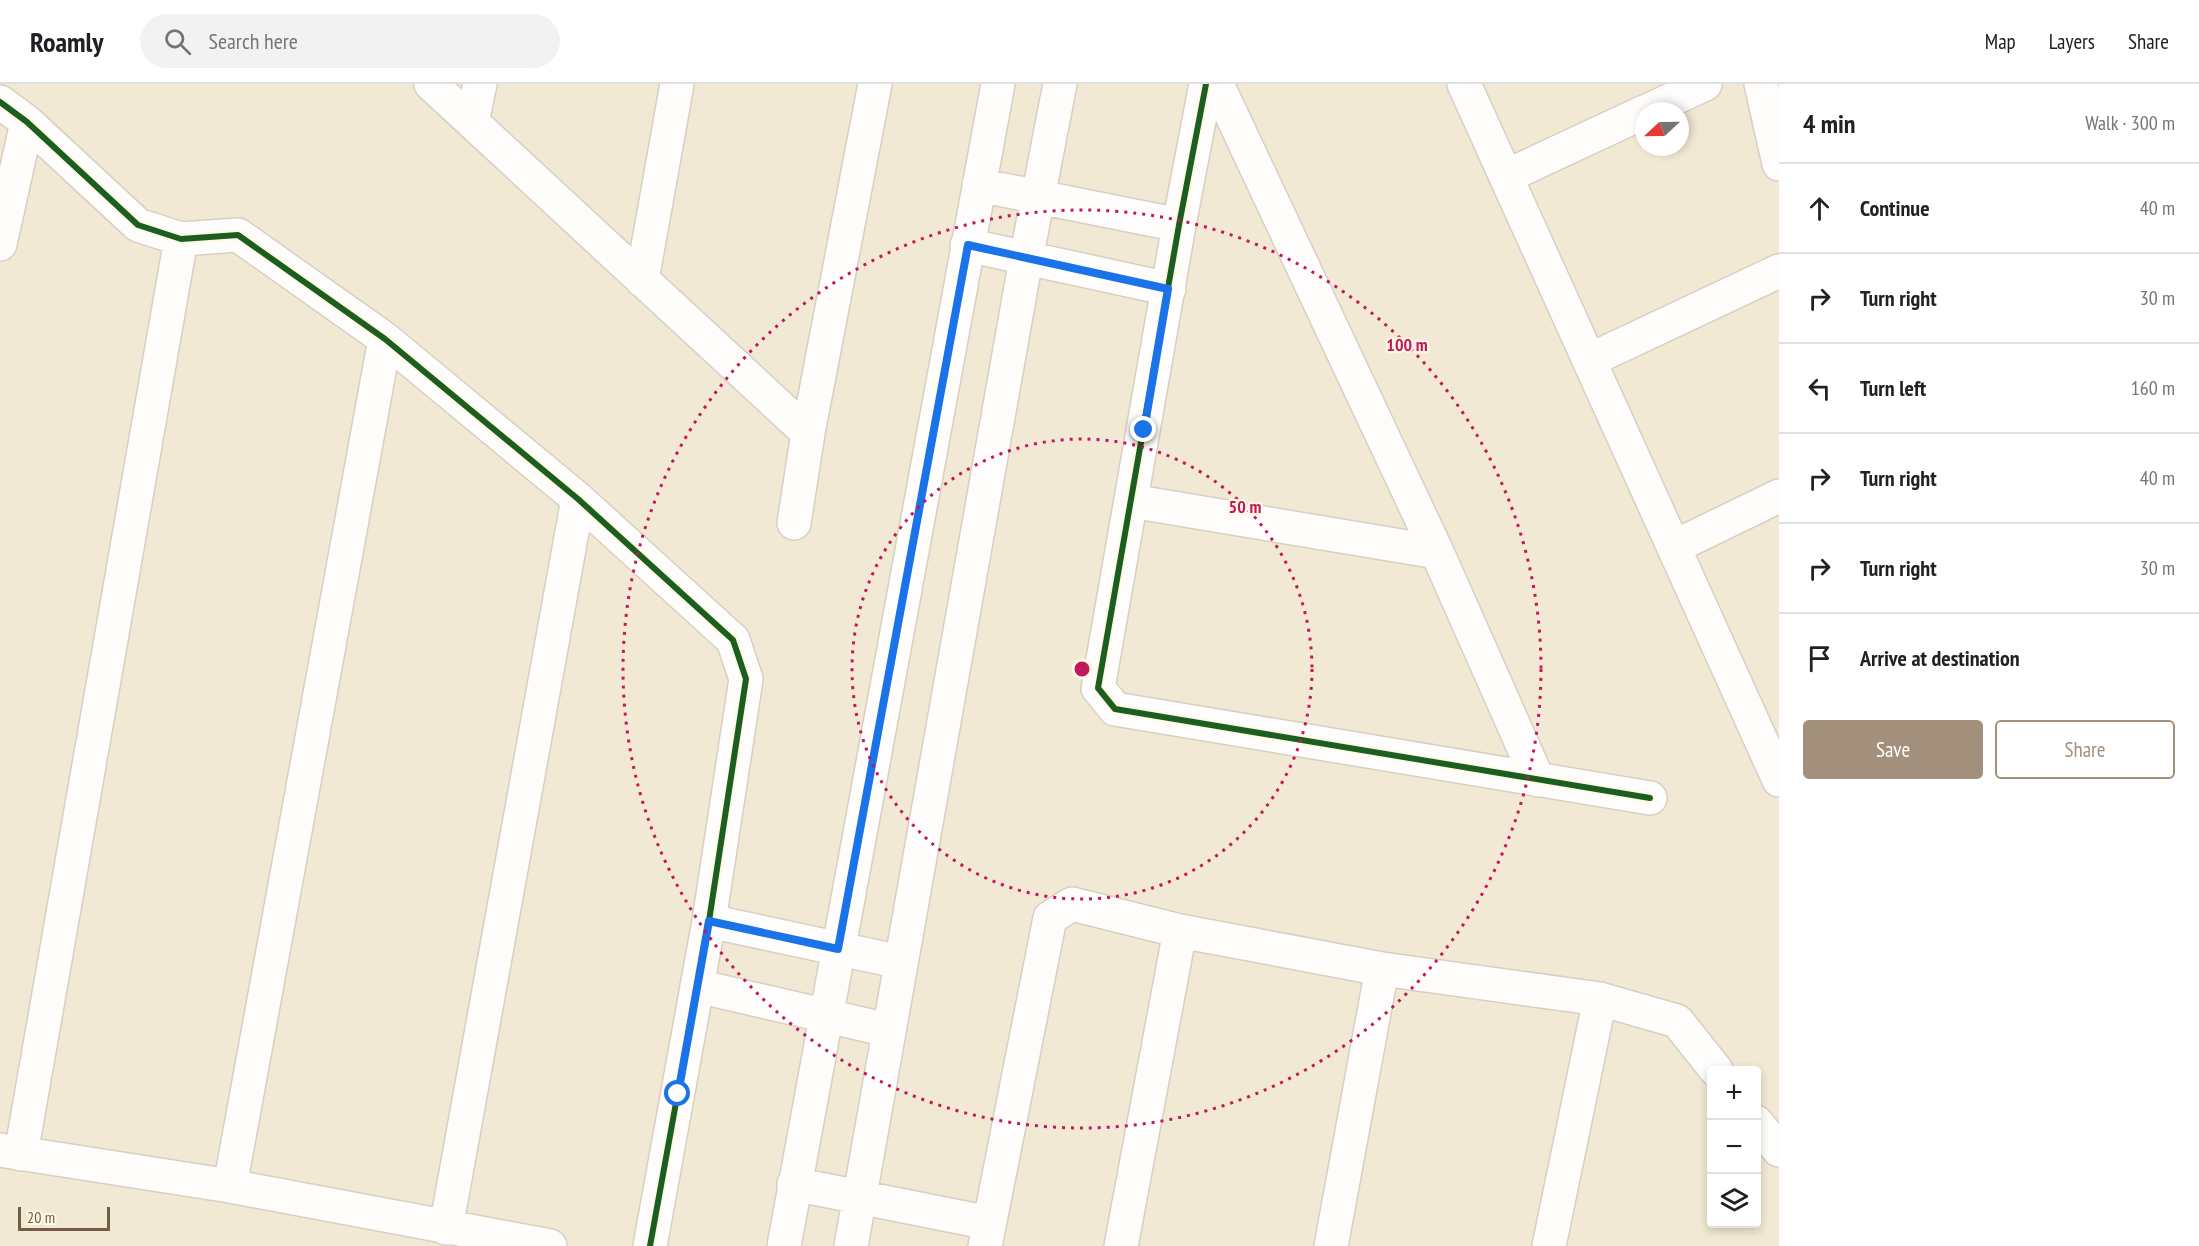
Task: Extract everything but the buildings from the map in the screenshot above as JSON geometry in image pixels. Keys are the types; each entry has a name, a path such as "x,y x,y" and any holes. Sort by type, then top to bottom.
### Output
{"street":[{"path":"431,84 808,433"},
{"path":"472,122 480,84"},
{"path":"642,280 677,84"},
{"path":"794,523 808,433 875,84"},
{"path":"784,1246 998,84"},
{"path":"851,1246 1026,259 1060,84"},
{"path":"1206,84 1098,688 1115,709 1650,798"},
{"path":"1217,84 1437,552 1538,780"},
{"path":"1464,84 1674,547 1768,726 1779,780"},
{"path":"1761,84 1779,164"},
{"path":"1664,102 1692,87"},
{"path":"0,102 27,122 138,225 181,239 238,235 385,339 578,499 734,640 746,679 709,921 650,1246"},
{"path":"1507,176 1635,117"},
{"path":"0,244 27,122"},
{"path":"979,185 1179,225"},
{"path":"181,239 10,1152 230,1186 550,1246"},
{"path":"968,245 1168,289"},
{"path":"1590,360 1779,271"},
{"path":"230,1186 385,339"},
{"path":"1674,547 1779,496"},
{"path":"446,1228 578,499"},
{"path":"1131,501 1437,552"},
{"path":"794,1184 859,1197 987,1234 1050,918 1072,904 1180,931 1382,969 1600,999 1677,1021 1712,1066"},
{"path":"709,921 901,962"},
{"path":"1121,1246 1180,931"},
{"path":"1331,1246 1382,969"},
{"path":"697,986 888,1030"},
{"path":"1558,1240 1600,999"},
{"path":"1761,1128 1779,1150"}],"shaded area":[{"path":"0,84 1779,84 1779,1246 0,1246"}],"cycle path":[{"path":"1206,84 1098,688 1115,709 1650,798"},
{"path":"0,102 27,122 138,225 181,239 238,235 385,339 578,499 733,640 746,679 709,921 650,1246"}],"route":[{"path":"678,1094 709,921 838,949 968,245 1168,289 1144,430"}]}
